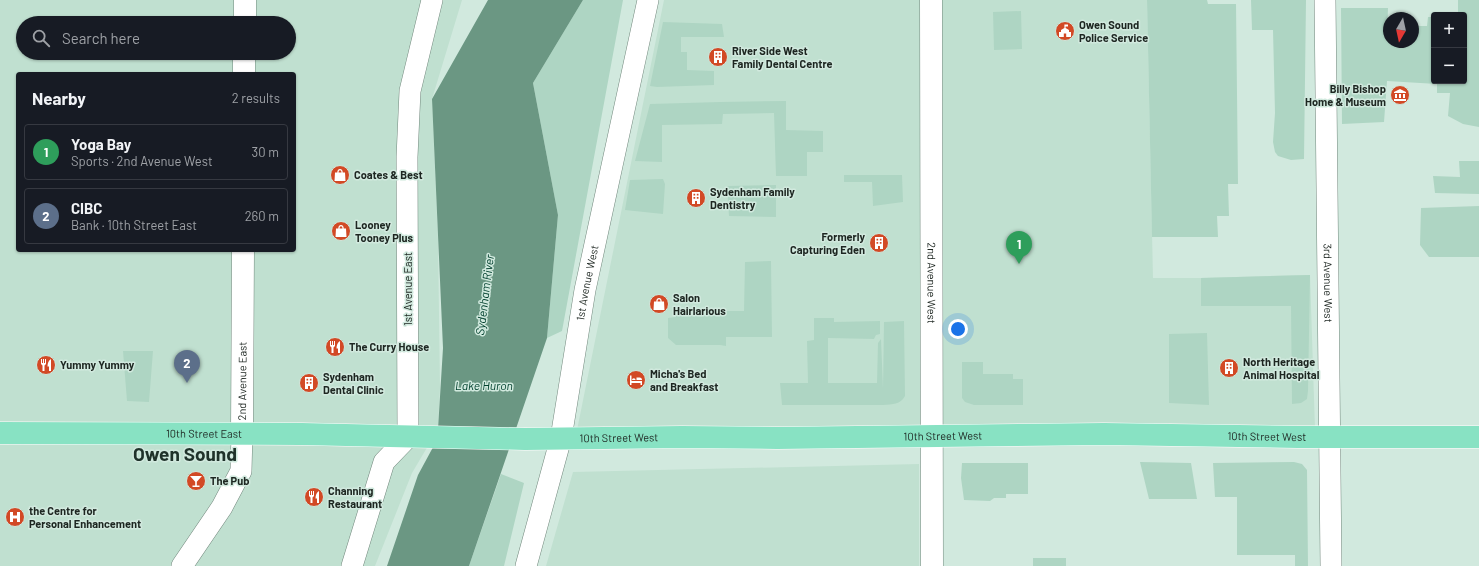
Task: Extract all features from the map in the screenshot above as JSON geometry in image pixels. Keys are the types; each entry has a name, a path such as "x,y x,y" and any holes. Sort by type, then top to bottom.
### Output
{"main road":[{"name":"10th Street East","path":"0,433 242,434 408,437"},
{"name":"10th Street West","path":"408,437 525,439 682,437 777,438 1104,434 1328,438 1479,437"}],"street":[{"path":"245,0 245,16"},
{"name":"1st Avenue East","path":"408,437 407,157 410,91 432,0"},
{"name":"1st Avenue West","path":"526,566 561,438 585,290 648,0"},
{"name":"2nd Avenue West","path":"931,0 932,566"},
{"name":"3rd Avenue West","path":"1325,0 1330,566"},
{"path":"244,60 244,72"},
{"name":"2nd Avenue East","path":"182,566 222,507 241,471 243,252"},
{"path":"352,566 384,462 408,437"}],"shaded area":[{"path":"0,0 462,0 432,99 438,238 440,388 438,429 412,473 375,566 0,566"},
{"path":"583,0 623,0 562,331 547,338 558,215 533,83"},
{"path":"664,0 1147,0 1153,278 1310,275 1315,429 577,430"},
{"path":"1147,0 1207,0 1208,4 1236,4 1238,184 1228,184 1229,216 1217,216 1218,237 1152,237"},
{"path":"1251,0 1306,0 1304,159 1291,160 1278,156 1275,152 1273,142 1275,113 1273,30 1252,30"},
{"path":"1458,0 1479,0 1479,127 1463,124 1448,116 1450,93 1437,93 1437,84 1467,84 1467,12 1458,12"},
{"path":"1341,8 1388,8 1388,12 1383,12 1383,48 1419,48 1419,26 1427,26 1428,17 1431,17 1431,84 1387,81 1384,122 1342,124"},
{"path":"1021,11 1022,49 994,50 993,12"},
{"path":"663,22 722,24 724,37 681,37 681,52 687,52 687,70 714,71 714,85 650,86"},
{"path":"786,101 786,130 823,131 823,152 807,152 807,176 776,176 774,113 723,114 722,124 662,125 662,162 635,161 650,104"},
{"path":"1459,161 1479,161 1479,194 1435,193 1433,176 1460,177"},
{"path":"844,175 902,175 903,202 873,206 872,182 844,182"},
{"path":"663,179 665,184 663,214 625,210 630,180"},
{"path":"776,185 776,217 729,216 727,186"},
{"path":"1479,206 1479,257 1429,257 1420,245 1421,208"},
{"path":"771,261 772,337 726,337 726,346 676,345 668,338 668,318 676,317 676,314 696,314 696,311 744,311 745,262"},
{"path":"1310,275 1307,399 1301,403 1292,404 1291,306 1201,306 1201,278"},
{"path":"814,318 834,318 834,322 880,321 880,334 876,335 874,339 828,338 828,383 877,383 878,343 881,339 883,389 884,322 904,321 905,396 903,399 896,404 883,405 782,405 780,383 808,383 807,341 814,340"},
{"path":"1207,333 1209,405 1169,403 1169,334"},
{"path":"123,351 153,351 149,402 127,401"},
{"path":"962,362 983,362 983,374 1013,374 1013,379 1023,379 1023,405 974,405 965,402 962,398"},
{"path":"1140,462 1191,463 1197,499 1149,499"},
{"path":"1294,462 1302,464 1307,470 1308,566 1295,566 1295,555 1237,555 1237,497 1215,497 1213,463"},
{"path":"962,463 1028,463 1028,494 1006,494 1006,498 994,498 990,501 964,500 961,478"},
{"path":"919,464 919,566 546,566 573,472"},
{"path":"501,474 524,483 504,566 469,566"},
{"path":"1033,558 1066,558 1066,566 1033,566"}],"water":[{"path":"488,0 583,0 533,83 558,215 547,338 469,566 387,566 418,475 438,438 443,348 432,99"}],"place":[{"name":"Owen Sound Police Service","path":"1065,31"},
{"name":"River Side West Family Dental Centre","path":"718,57"},
{"name":"Billy Bishop Home & Museum","path":"1400,95"},
{"name":"Coates & Best","path":"340,175"},
{"name":"Sydenham Family Dentistry","path":"696,198"},
{"name":"Looney Tooney Plus","path":"341,231"},
{"name":"Formerly Capturing Eden","path":"879,243"},
{"name":"Yoga Bay","path":"1019,264"},
{"name":"Salon Hairlarious","path":"659,304"},
{"name":"The Curry House","path":"335,347"},
{"name":"Yummy Yummy","path":"46,365"},
{"name":"North Heritage Animal Hospital","path":"1229,368"},
{"name":"Micha's Bed and Breakfast","path":"636,380"},
{"name":"CIBC","path":"187,383"},
{"name":"Sydenham Dental Clinic","path":"309,383"},
{"name":"The Pub","path":"196,481"},
{"name":"Channing Restaurant","path":"314,497"},
{"name":"the Centre for Personal Enhancement","path":"15,517"}],"district":[{"name":"Owen Sound","path":"185,454"}],"water label":[{"name":"Sydenham River","path":"485,295"},
{"name":"Lake Huron","path":"484,386"}]}
